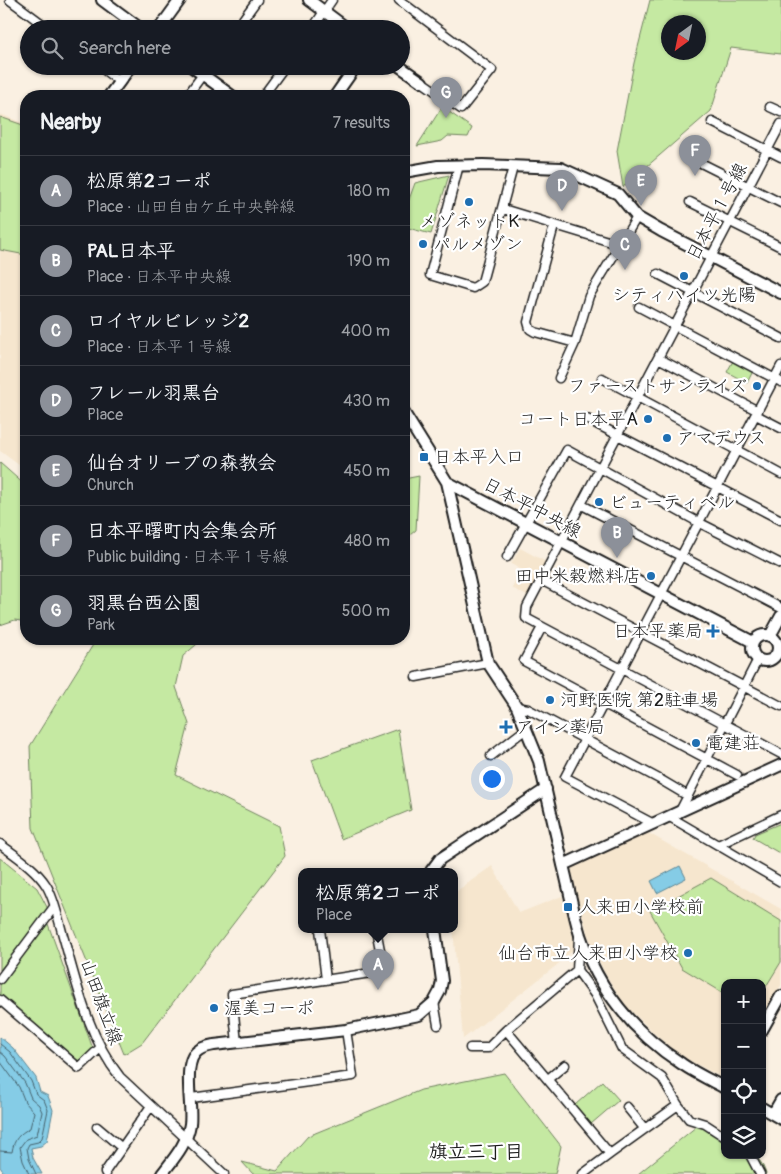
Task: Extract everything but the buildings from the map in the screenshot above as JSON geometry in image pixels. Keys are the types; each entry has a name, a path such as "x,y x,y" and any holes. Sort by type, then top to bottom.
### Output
{"street":[{"path":"10,0 37,20"},
{"path":"166,20 180,0"},
{"path":"243,20 258,0"},
{"path":"309,0 336,20"},
{"path":"318,20 332,0"},
{"path":"399,0 492,70 461,109 410,74"},
{"path":"106,1 130,20"},
{"path":"111,75 120,82"},
{"path":"114,90 125,75"},
{"path":"191,90 202,75"},
{"path":"211,75 226,90"},
{"path":"267,90 278,75"},
{"path":"339,90 350,75"},
{"path":"770,107 781,112"},
{"path":"712,122 781,157"},
{"name":"日本平１号線","path":"542,627 526,618 527,607 781,124"},
{"path":"697,161 781,204"},
{"path":"459,165 430,275 473,288 482,282 513,167"},
{"path":"410,171 438,166 459,165 561,168 618,194 637,217 781,293"},
{"path":"690,202 781,247"},
{"path":"503,209 621,245"},
{"path":"559,378 575,343 589,296 637,217"},
{"path":"554,226 528,322 530,329 535,332 575,343"},
{"path":"658,274 781,338"},
{"path":"639,307 778,380"},
{"path":"658,358 781,428"},
{"path":"652,823 566,777 698,522 757,413 778,380 781,366"},
{"path":"602,378 636,398 781,474"},
{"path":"585,418 781,520"},
{"path":"410,423 447,482 488,663 517,707 539,761 580,934 590,962 616,1004 648,1039 682,1064 721,1086"},
{"path":"506,557 567,450 698,522 781,564"},
{"name":"日本平中央線","path":"447,482 753,642"},
{"path":"582,505 781,608"},
{"path":"541,580 781,706"},
{"path":"770,636 781,616"},
{"path":"737,775 524,662 542,627 781,754"},
{"path":"758,636 770,636 777,642 779,657 770,661 758,660 752,654 753,642 758,636"},
{"path":"674,815 688,796 758,660"},
{"path":"416,677 488,663"},
{"path":"517,707 528,709 688,796"},
{"path":"491,756 526,729"},
{"path":"563,865 781,765"},
{"path":"433,868 440,859 546,789"},
{"path":"674,815 718,845 781,882"},
{"path":"718,845 781,815"},
{"name":"山田旗立線","path":"0,844 26,864 46,885 82,1001 100,1048 108,1062 120,1077 224,1174"},
{"path":"0,979 54,907"},
{"path":"320,933 326,980"},
{"path":"236,1042 232,994 384,972 377,933"},
{"path":"162,1174 184,1144 186,1138 190,1124 191,1098 189,1076 191,1058 198,1050 214,1045 236,1042 346,1030 419,1015 434,1002 440,991 442,981 436,933"},
{"path":"580,934 577,970 595,995 622,1049 662,1078 689,1119 705,1124 721,1134"},
{"path":"470,1048 488,1048 506,1030 577,970"},
{"path":"765,1024 781,996"},
{"path":"0,1000 78,1068 100,1048"},
{"path":"434,1002 438,1025"},
{"path":"191,1098 353,1076 346,1030"},
{"path":"506,1030 610,1154"},
{"path":"548,1079 564,1065"},
{"path":"777,1116 781,1100"},
{"path":"583,1174 678,1105"},
{"path":"106,1174 105,1172 152,1106"},
{"path":"626,1107 644,1128"},
{"path":"97,1127 122,1148"},
{"path":"752,1159 760,1174"}],"shaded area":[{"path":"0,114 20,122 20,466 0,451"},
{"path":"520,548 548,563 529,597 512,588 522,570 511,564"},
{"name":"仙台市立人来田小学校","path":"645,831 781,909 781,985 766,1011 766,979 721,979 721,1077 675,1053 625,1005 604,972 588,935 573,881 571,866"},
{"path":"492,866 519,913 562,896 574,940 574,949 557,965 463,1039 453,933 458,933 458,890"}],"green space":[{"path":"650,0 781,0 781,54 731,48 711,111 623,187 617,151 634,63"},
{"path":"442,107 472,128 468,137 448,136 442,141 417,146"},
{"path":"0,117 20,124 20,254 0,250"},
{"path":"449,175 431,234 410,229 410,197 415,183"},
{"path":"733,361 753,371 747,383 727,372"},
{"path":"0,463 20,481 20,621 15,620 0,625"},
{"path":"419,476 416,530 410,535 410,478"},
{"path":"93,645 196,645 183,656 176,687 189,724 176,775 279,826 285,856 142,1043 124,1054 33,828 30,746"},
{"path":"398,729 411,810 341,839 312,760"},
{"path":"781,823 781,854 753,838 755,834"},
{"path":"0,858 37,888 48,909 0,970"},
{"path":"711,878 781,921 781,962 766,986 766,979 721,979 721,992 682,968 650,911"},
{"path":"48,924 93,1049 80,1065 0,999 0,982"},
{"path":"504,1073 561,1146 555,1174 253,1174 242,1162 277,1171 308,1136 421,1090"},
{"path":"602,1081 619,1100 591,1124 575,1105"},
{"path":"697,1126 721,1134 721,1159 758,1159 766,1174 638,1174"}],"water":[{"path":"680,866 686,878 657,893 651,881"},
{"path":"0,1037 13,1048 36,1078 40,1092 48,1096 53,1110 47,1141 41,1146 31,1148 33,1158 42,1174 5,1174 0,1167"}],"place":[{"name":"羽黒台西公園","path":"446,118"},
{"name":"日本平曙町内会集会所","path":"695,176"},
{"name":"メゾネットK","path":"469,202"},
{"name":"仙台オリーブの森教会","path":"641,206"},
{"name":"フレール羽黒台","path":"562,211"},
{"name":"パルメゾン","path":"423,244"},
{"name":"ロイヤルビレッジ2","path":"625,270"},
{"name":"シティハイツ光陽","path":"684,276"},
{"name":"ファーストサンライズ","path":"757,386"},
{"name":"コート日本平A","path":"648,419"},
{"name":"アマデウス","path":"667,438"},
{"name":"日本平入口","path":"424,457"},
{"name":"ビューティベル","path":"599,502"},
{"name":"PAL日本平","path":"617,558"},
{"name":"田中米穀燃料店","path":"651,576"},
{"name":"日本平薬局","path":"713,631"},
{"name":"河野医院 第2駐車場","path":"550,700"},
{"name":"アイン薬局","path":"506,727"},
{"name":"電建荘","path":"696,743"},
{"name":"人来田小学校前","path":"568,907"},
{"name":"仙台市立人来田小学校","path":"688,953"},
{"name":"松原第2コーポ","path":"378,990"},
{"name":"渥美コーポ","path":"214,1008"}],"district":[{"name":"旗立三丁目","path":"476,1152"}]}
